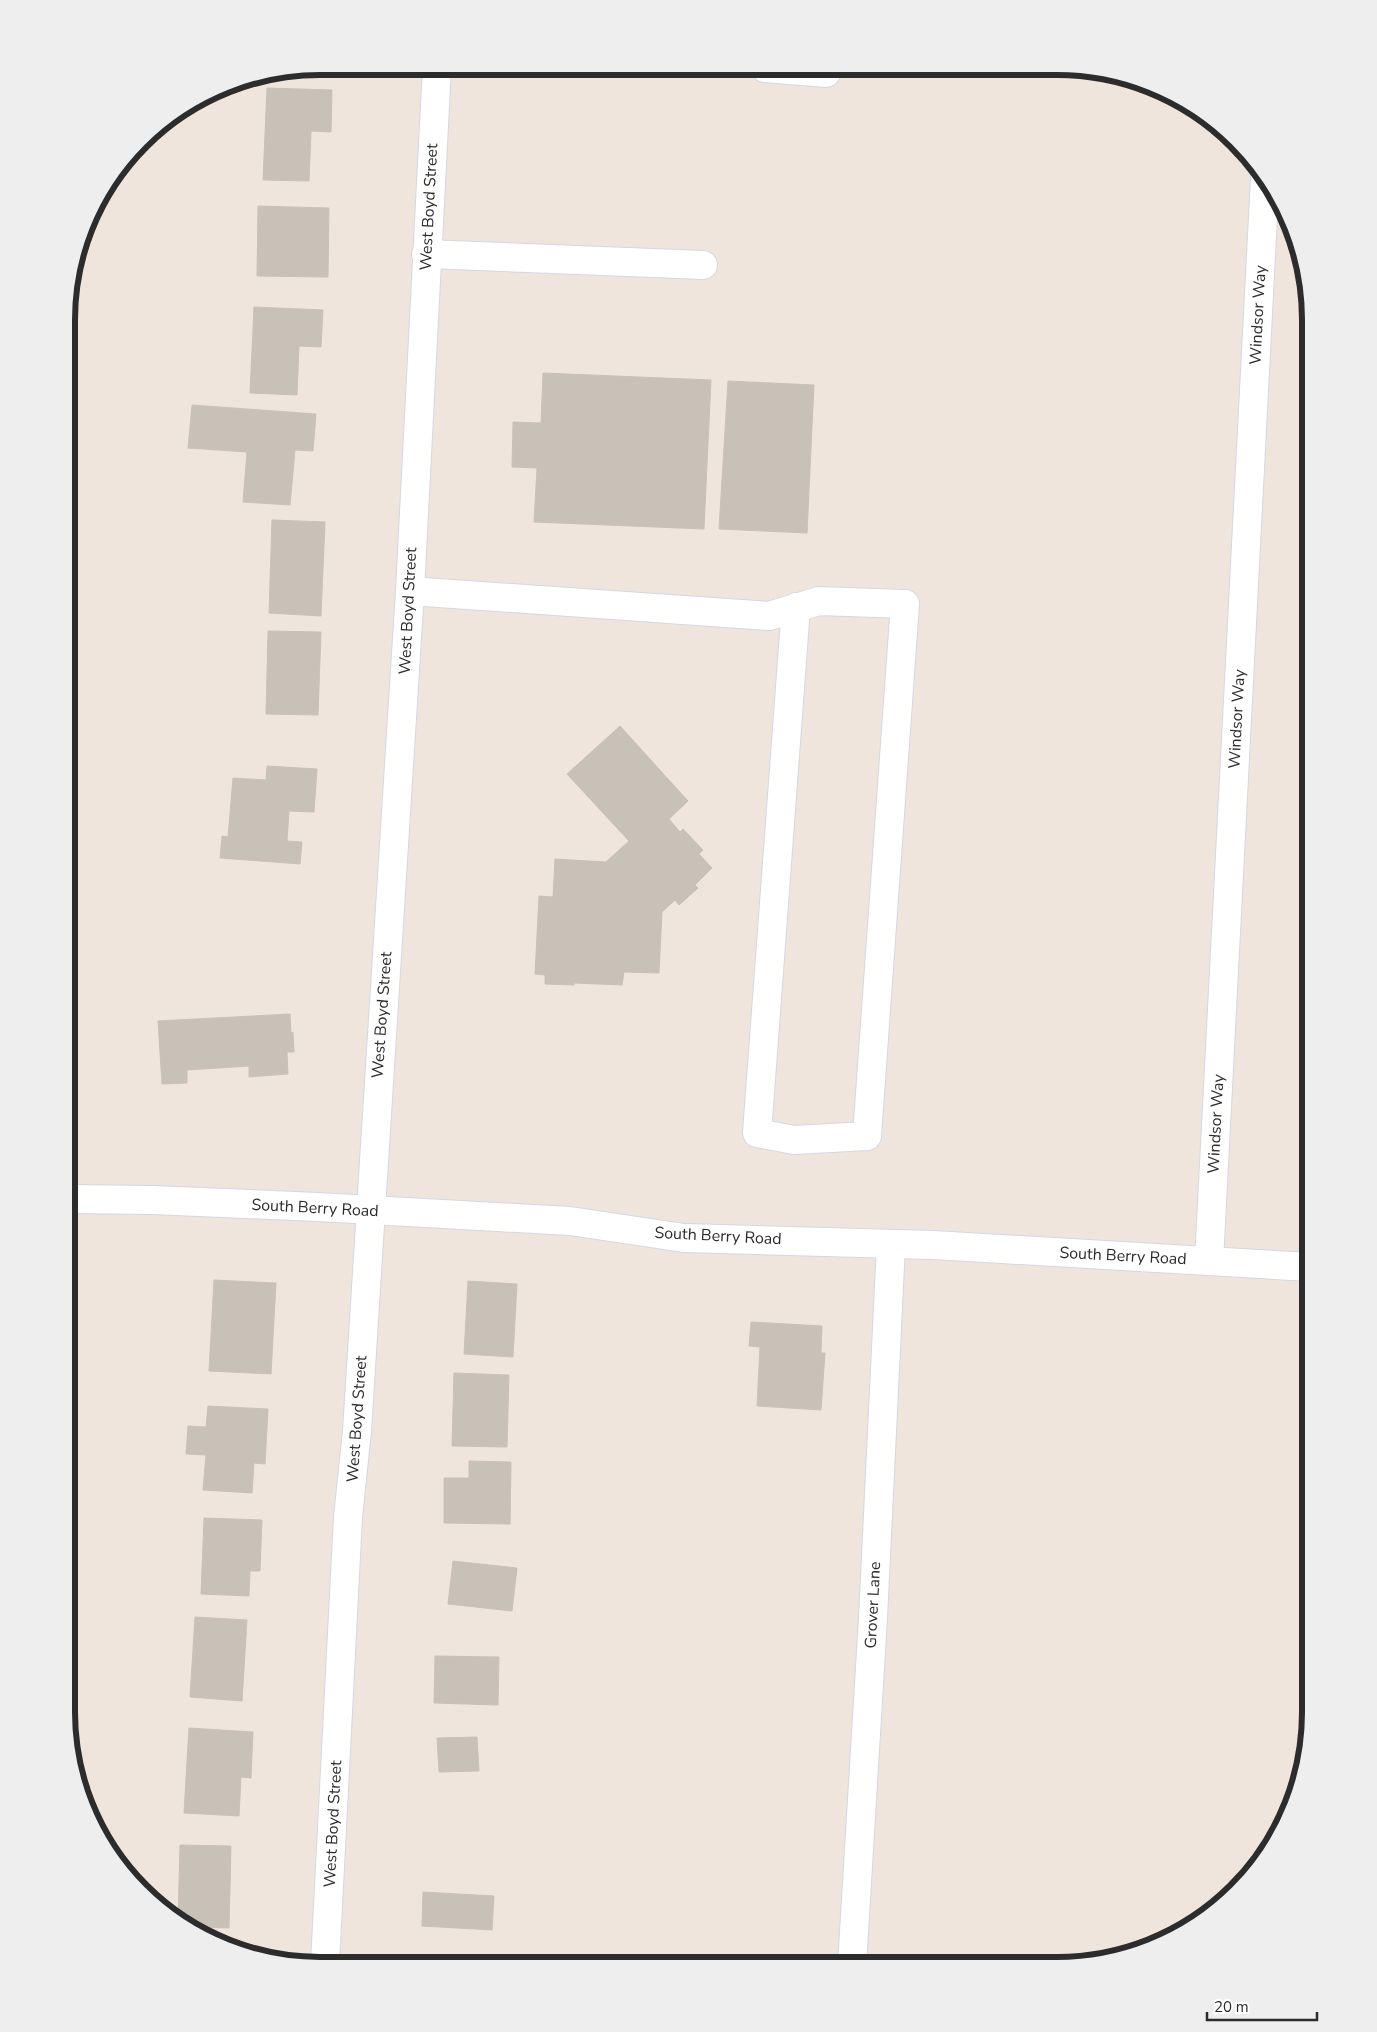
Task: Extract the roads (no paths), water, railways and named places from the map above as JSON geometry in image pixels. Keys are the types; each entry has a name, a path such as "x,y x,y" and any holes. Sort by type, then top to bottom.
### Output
{"street":[{"name":"West Boyd Street","path":"325,1957 348,1517 357,1431 410,591 437,75"},
{"name":"Windsor Way","path":"1209,1261 1264,190"},
{"path":"426,254 703,265"},
{"path":"410,591 769,616 796,607 819,601 904,604 868,1136 794,1140 756,1133 796,607"},
{"name":"South Berry Road","path":"75,1199 153,1200 570,1221 684,1238 933,1245 1302,1266"},
{"name":"Grover Lane","path":"852,1957 873,1618 891,1245"}]}
